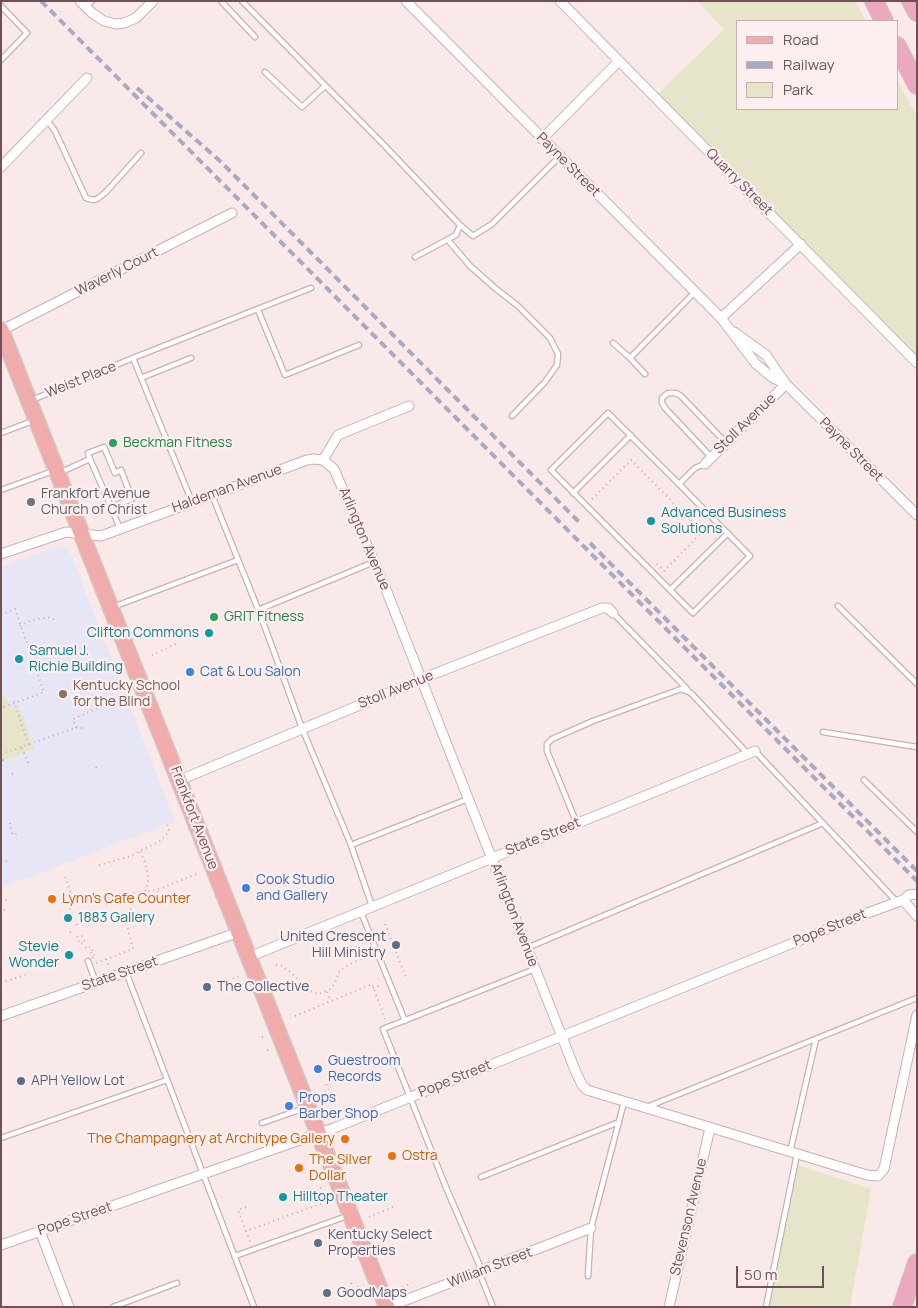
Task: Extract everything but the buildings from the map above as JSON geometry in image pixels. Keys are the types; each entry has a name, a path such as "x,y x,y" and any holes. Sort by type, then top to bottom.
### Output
{"highway":[{"path":"874,1 884,20"},
{"path":"911,1 917,12"},
{"path":"898,48 917,85"},
{"path":"902,1307 917,1263"}],"main road":[{"name":"Frankfort Avenue","path":"1,330 388,1307"}],"street":[{"path":"86,3 104,21 124,24 136,18 153,1"},
{"name":"Payne Street","path":"406,1 721,318 756,364 773,378 786,384"},
{"name":"Quarry Street","path":"560,1 917,363"},
{"path":"542,139 619,61"},
{"path":"1,167 87,78"},
{"name":"Waverly Court","path":"1,330 232,213"},
{"path":"721,318 801,244"},
{"name":"Payne Street","path":"730,329 766,355 786,384 917,516"},
{"name":"Stoll Avenue","path":"708,460 786,384"},
{"path":"323,460 338,435 409,406"},
{"name":"Haldeman Avenue","path":"1,554 66,532 101,536 307,460 323,460"},
{"name":"Arlington Avenue","path":"323,460 334,469 374,562 562,1036 582,1085 587,1090 867,1175 878,1176 884,1169 917,1015"},
{"name":"Stoll Avenue","path":"180,780 302,728 602,608 608,608 614,613"},
{"name":"State Street","path":"249,957 751,753"},
{"name":"Pope Street","path":"1,1245 319,1134 900,901 909,895 917,894"},
{"path":"900,901 917,916"},
{"name":"State Street","path":"1,1016 239,932"},
{"name":"Stevenson Avenue","path":"669,1307 710,1128"},
{"name":"William Street","path":"388,1307 591,1228"},
{"path":"40,1231 69,1307"}],"lane":[{"path":"221,1 254,37"},
{"path":"242,1 460,225 473,236 492,224 560,156"},
{"path":"1,6 27,32 1,60"},
{"path":"265,72 302,107 326,86"},
{"path":"47,120 55,131 86,198 97,199 106,192 141,153"},
{"path":"415,257 456,235 460,225"},
{"path":"448,240 470,266 518,306 550,338 558,354 557,365 545,382 512,416"},
{"name":"Weist Place","path":"28,401 310,288"},
{"path":"630,358 694,292"},
{"path":"258,310 285,375 359,346"},
{"path":"613,343 645,374"},
{"path":"133,358 192,502"},
{"path":"141,378 191,358"},
{"path":"679,484 695,468 708,460 665,408 662,398 668,393 676,393 681,396 726,443"},
{"path":"608,413 631,436 750,556 693,613 551,470 608,413"},
{"path":"1,432 36,420"},
{"path":"574,493 631,436"},
{"path":"110,507 132,499 121,470 114,473 104,447 88,453 110,507 120,529"},
{"path":"1,490 90,459"},
{"path":"212,495 302,728 351,846 372,906"},
{"path":"670,590 728,533"},
{"path":"112,607 238,560"},
{"path":"258,610 374,562"},
{"path":"838,606 917,684"},
{"path":"614,613 691,694 900,901"},
{"path":"577,824 547,751 547,744 552,739 593,721 681,689 691,694"},
{"path":"823,732 917,747"},
{"path":"864,780 917,832"},
{"path":"351,846 469,799"},
{"path":"527,948 823,823"},
{"path":"360,911 405,1021"},
{"path":"88,961 96,983"},
{"path":"493,1307 481,1271 383,1029 535,969"},
{"path":"126,972 254,1307"},
{"path":"645,1108 917,998"},
{"path":"766,1307 816,1039"},
{"path":"1,1138 167,1080"},
{"path":"588,1276 591,1228 624,1102"},
{"path":"262,1123 308,1107"},
{"path":"481,1177 619,1122"},
{"path":"235,1256 351,1215"},
{"path":"113,1307 177,1284"}],"path":[{"path":"592,499 631,460 702,532 664,571 654,561"},
{"path":"31,502 50,494"},
{"path":"1,615 15,610 44,692 1,708"},
{"path":"20,626 30,621 48,617 57,621"},
{"path":"152,655 178,643"},
{"path":"76,728 73,719 98,708 108,694"},
{"path":"14,702 29,745"},
{"path":"1,760 3,760 1,755 76,728 85,730"},
{"path":"22,748 29,766"},
{"path":"99,865 140,852 166,836 169,832 168,822"},
{"path":"10,823 12,839"},
{"path":"13,835 19,833"},
{"path":"140,852 148,875 148,884 145,891"},
{"path":"1,860 9,861"},
{"path":"106,905 133,893 157,890 199,873"},
{"path":"65,877 73,899 70,900"},
{"path":"94,959 95,963 133,949 127,925 131,908 134,902 158,893 157,890"},
{"path":"2,903 9,899"},
{"path":"70,908 72,913"},
{"path":"385,924 407,980"},
{"path":"77,937 80,944 85,942 81,934"},
{"path":"86,947 87,949 90,948"},
{"path":"276,965 283,966 312,992 318,994 334,986 340,970 362,958"},
{"path":"1,983 27,974"},
{"path":"228,980 240,976"},
{"path":"295,1016 372,984 388,1027"},
{"path":"373,988 381,985"},
{"path":"326,991 331,1001"},
{"path":"325,1092 329,1090 326,1084 328,1083"},
{"path":"348,1156 355,1153"},
{"path":"311,1171 316,1169"},
{"path":"246,1207 238,1210 247,1232 328,1201"},
{"path":"369,1217 395,1206"},
{"path":"351,1283 354,1293"},
{"path":"398,1289 412,1283"},
{"path":"353,1289 362,1285"}],"shaded area":[{"name":"Kentucky School for the Blind","path":"68,547 175,821 1,888 1,567 54,548"}],"green space":[{"path":"697,1 855,1 865,20 736,20 736,110 898,110 898,81 917,117 917,357 657,95 724,29"},
{"path":"1,695 7,698 11,709 19,706 34,749 2,761"},
{"path":"798,1165 871,1189 850,1307 769,1307"}],"railway":[{"path":"41,1 917,881"},
{"path":"137,88 220,161 580,523"},
{"path":"590,543 917,871"}],"place":[{"name":"Beckman Fitness","path":"113,443"},
{"name":"Frankfort Avenue Church of Christ","path":"31,502"},
{"name":"Advanced Business Solutions","path":"651,521"},
{"name":"GRIT Fitness","path":"214,617"},
{"name":"Clifton Commons","path":"209,633"},
{"name":"Samuel J. Richie Building","path":"19,659"},
{"name":"Cat & Lou Salon","path":"190,672"},
{"name":"Kentucky School for the Blind","path":"63,694"},
{"name":"Cook Studio and Gallery","path":"246,888"},
{"name":"Lynn's Cafe Counter","path":"52,899"},
{"name":"1883 Gallery","path":"68,918"},
{"name":"United Crescent Hill Ministry","path":"396,945"},
{"name":"Stevie Wonder","path":"69,955"},
{"name":"The Collective","path":"207,987"},
{"name":"Guestroom Records","path":"318,1069"},
{"name":"APH Yellow Lot","path":"21,1081"},
{"name":"Props Barber Shop","path":"289,1106"},
{"name":"The Champagnery at Architype Gallery","path":"345,1139"},
{"name":"Ostra","path":"392,1156"},
{"name":"The Silver Dollar","path":"299,1168"},
{"name":"Hilltop Theater","path":"283,1197"},
{"name":"Kentucky Select Properties","path":"318,1243"},
{"name":"GoodMaps","path":"327,1293"}]}
